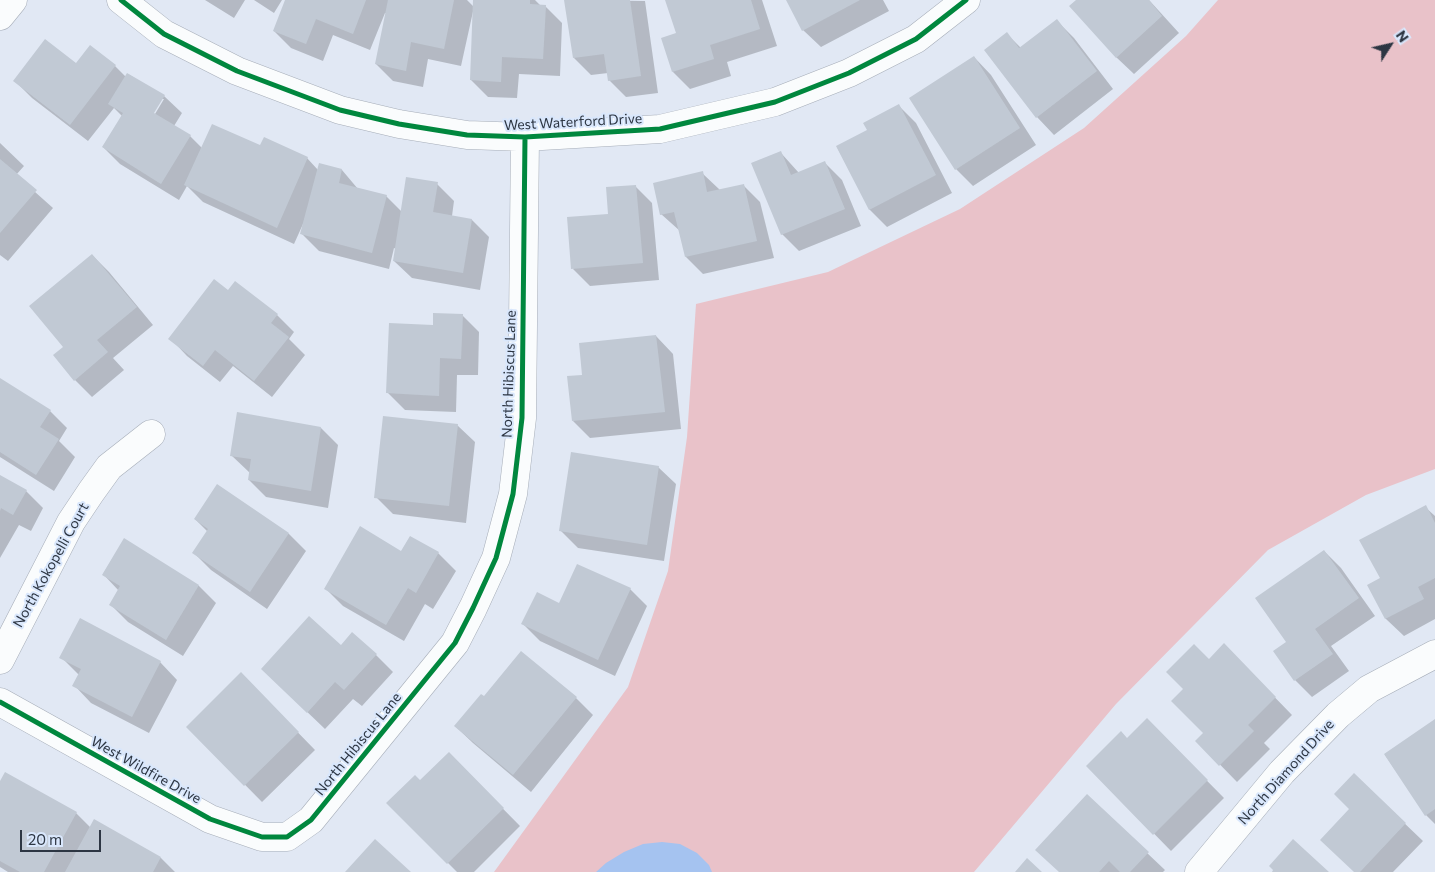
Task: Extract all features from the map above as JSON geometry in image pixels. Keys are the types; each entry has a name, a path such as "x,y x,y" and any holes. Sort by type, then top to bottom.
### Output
{"street":[{"path":"0,16 13,0"},
{"name":"West Waterford Drive","path":"121,0 164,34 237,71 340,110 399,124 467,135 525,138 660,128 775,102 849,73 916,39 966,0"},
{"name":"North Hibiscus Lane","path":"287,837 311,820 454,643 474,608 496,558 513,494 522,418 525,138"},
{"name":"North Kokopelli Court","path":"0,660 71,522 91,492 109,467 151,434"},
{"name":"North Diamond Drive","path":"1199,872 1282,772 1338,715 1369,689 1435,654"},
{"name":"West Wildfire Drive","path":"0,702 210,819 262,837 287,837"}],"shaded area":[{"path":"1218,0 1435,0 1435,469 1366,495 1268,550 1116,704 974,872 494,872 628,687 668,571 687,437 696,304 828,272 960,209 1084,128 1186,36"}],"water":[{"path":"662,842 680,844 697,853 709,865 712,872 596,872 606,863 624,852 643,844"}],"building":[{"path":"285,0 366,0 353,34 316,19 306,44 273,31"},
{"path":"388,0 454,0 444,49 411,42 406,71 375,64"},
{"path":"473,0 530,0 530,4 546,5 543,59 502,57 501,82 470,80"},
{"path":"564,0 630,0 641,76 608,81 604,54 573,58"},
{"path":"665,0 751,0 760,29 710,45 714,59 672,72 661,38 676,33"},
{"path":"786,0 860,0 802,31"},
{"path":"1076,0 1149,0 1162,16 1116,58 1069,6"},
{"path":"1057,19 1097,71 1036,118 984,50 1007,32 1019,48"},
{"path":"45,39 76,63 90,45 116,65 70,125 13,81"},
{"path":"974,56 1020,128 955,170 909,98"},
{"path":"127,73 165,95 154,113 191,135 161,184 102,147 123,113 108,104"},
{"path":"899,104 936,175 869,210 836,146 867,130 863,123"},
{"path":"212,124 260,145 264,137 308,157 277,228 184,185"},
{"path":"781,151 791,175 825,161 845,209 781,235 751,163"},
{"path":"0,159 37,190 0,233"},
{"path":"319,163 342,169 339,183 387,195 372,253 300,234"},
{"path":"703,171 707,192 744,184 757,241 685,257 674,212 660,215 653,183"},
{"path":"406,177 438,182 433,212 472,219 463,273 393,261"},
{"path":"636,185 643,263 571,269 567,217 608,214 606,187"},
{"path":"92,254 137,307 97,340 108,352 74,381 53,355 63,347 29,306"},
{"path":"214,279 228,290 235,281 278,314 271,323 289,337 254,381 215,350 203,366 168,339"},
{"path":"433,313 463,314 461,359 440,358 439,396 386,393 389,323 433,325"},
{"path":"656,335 665,412 572,421 567,376 582,375 579,343"},
{"path":"0,378 51,410 40,427 59,439 36,475 0,452"},
{"path":"237,412 321,427 311,491 248,480 251,459 230,456"},
{"path":"383,416 458,424 449,506 374,498"},
{"path":"571,452 659,466 647,545 559,531"},
{"path":"0,475 27,490 13,515 1,508 0,511"},
{"path":"217,484 289,533 250,592 192,553 208,529 194,519"},
{"path":"1426,505 1435,523 1435,578 1418,587 1424,599 1385,619 1367,585 1380,578 1359,540"},
{"path":"360,526 401,551 410,536 439,552 416,593 408,588 386,625 324,589"},
{"path":"124,538 199,585 166,640 109,605 120,586 102,575"},
{"path":"1324,550 1359,598 1315,629 1333,654 1294,681 1273,651 1286,642 1255,598"},
{"path":"577,564 631,588 598,660 521,624 537,592 559,603"},
{"path":"309,616 341,645 352,632 377,654 344,690 335,682 307,713 261,669"},
{"path":"80,618 161,661 132,717 72,686 81,669 59,658"},
{"path":"1224,643 1276,697 1248,725 1254,731 1219,766 1195,741 1203,733 1171,701 1183,689 1166,672 1194,644 1209,659"},
{"path":"521,651 577,697 513,775 454,726 481,694 484,696"},
{"path":"241,672 299,732 244,786 186,727"},
{"path":"1147,718 1208,780 1153,835 1086,766 1121,731 1127,738"},
{"path":"1435,719 1435,809 1425,816 1384,754"},
{"path":"449,752 504,808 447,864 386,803 415,775 420,780"},
{"path":"5,772 77,812 44,872 20,872 0,861 0,781"},
{"path":"1354,773 1406,823 1360,872 1354,872 1320,840 1349,809 1334,794"},
{"path":"1087,794 1149,852 1130,872 1120,872 1109,861 1099,872 1059,872 1035,850"},
{"path":"94,819 161,857 153,872 65,872"},
{"path":"375,839 411,872 345,872"},
{"path":"1293,839 1329,872 1272,872 1273,870 1269,866"},
{"path":"1027,858 1042,872 1015,872"}],"cycle path":[{"path":"121,0 164,34 237,71 340,110 399,124 467,135 525,137 660,129 775,102 849,73 916,39 966,0"},
{"path":"0,702 210,819 262,837 287,837 311,820 455,643 496,558 513,494 522,418 525,137"}]}
